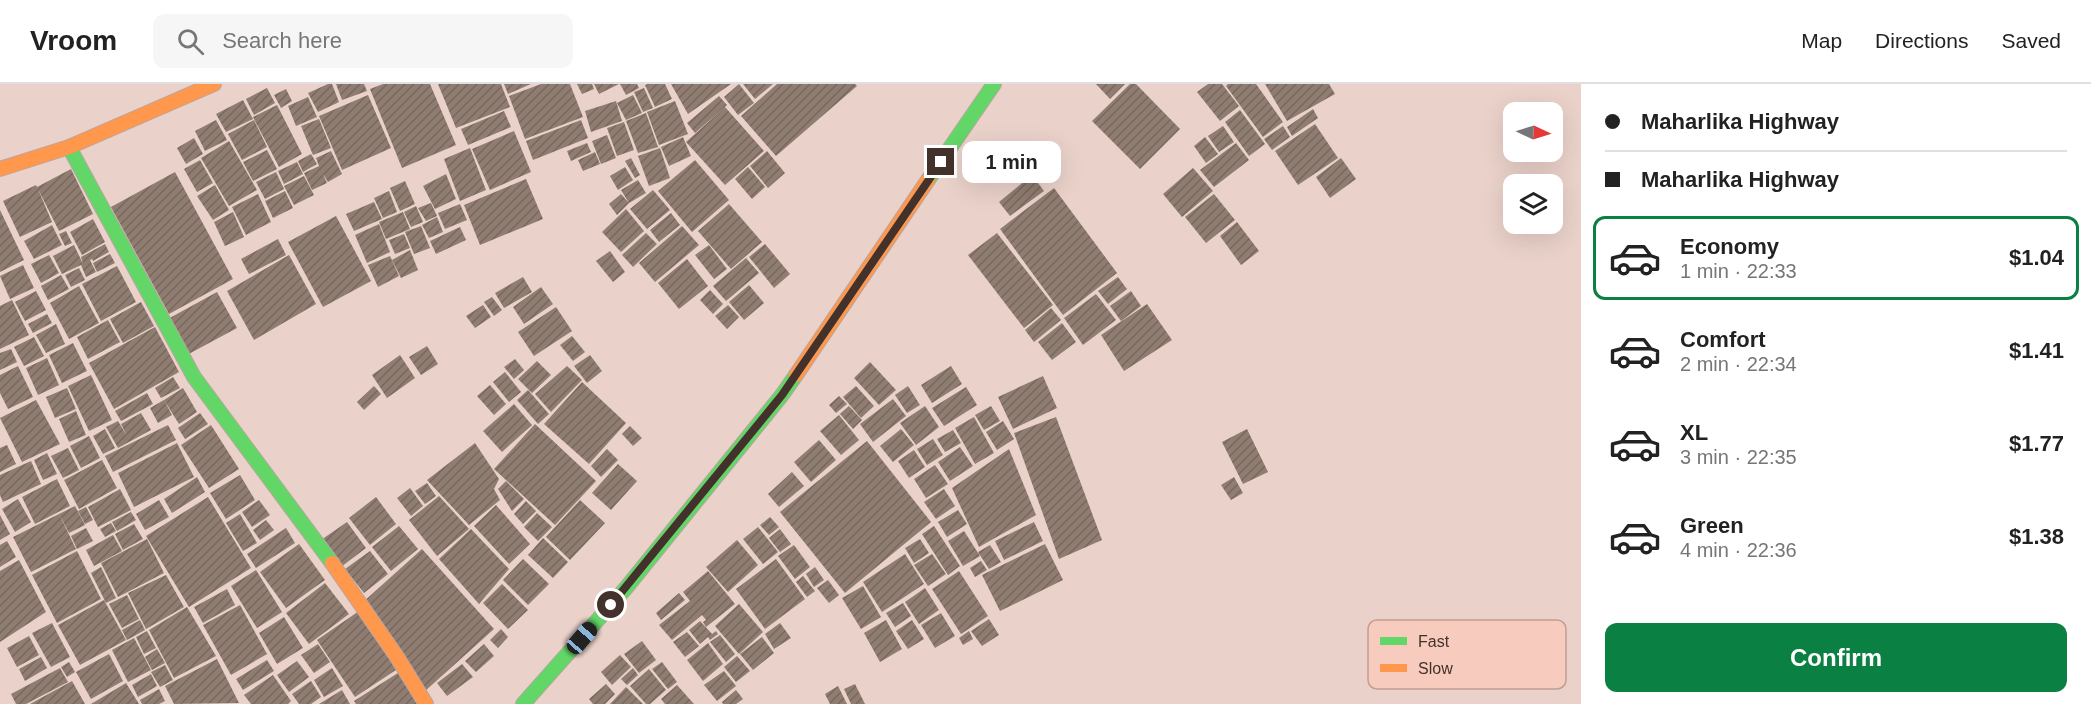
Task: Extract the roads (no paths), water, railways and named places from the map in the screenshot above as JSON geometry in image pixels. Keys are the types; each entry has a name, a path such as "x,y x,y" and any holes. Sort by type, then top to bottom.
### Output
{"main road":[{"path":"0,169 69,147 214,84"},
{"path":"523,704 626,588 782,395 994,84"},
{"path":"69,147 194,376 336,569 397,657 426,704"}]}
